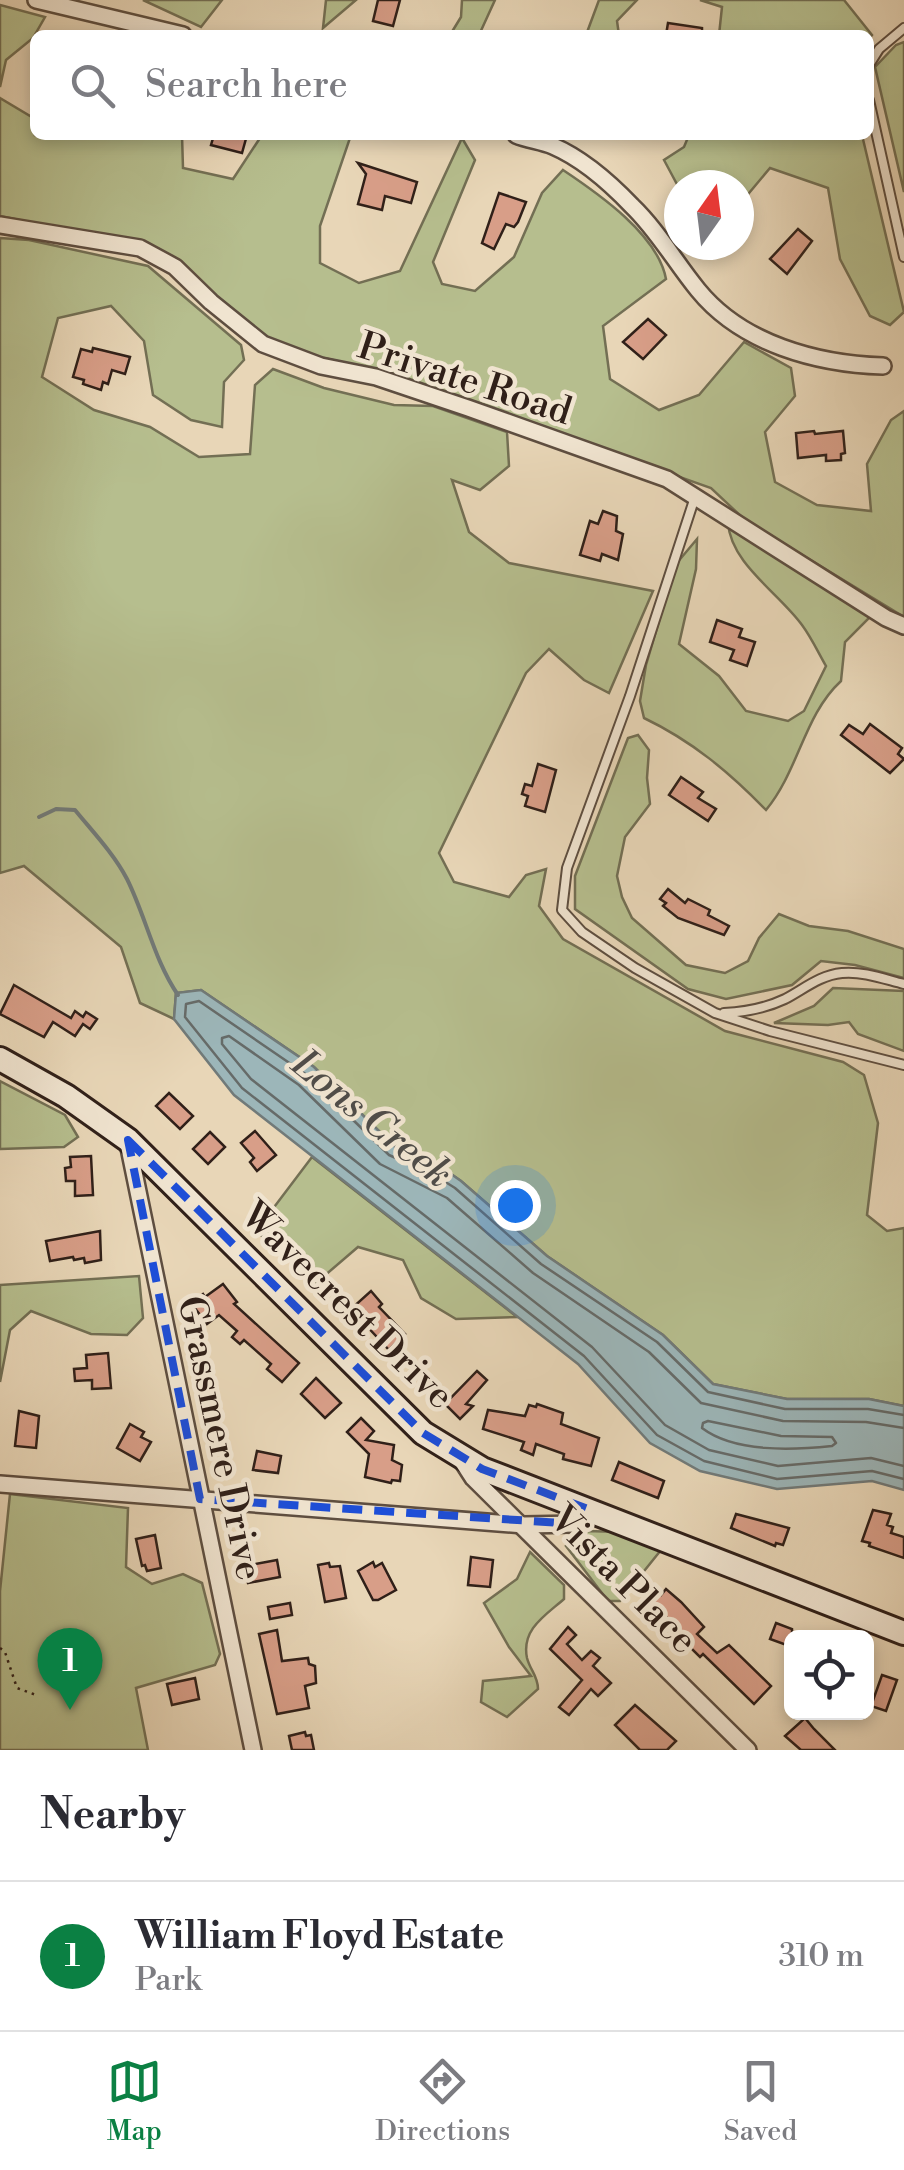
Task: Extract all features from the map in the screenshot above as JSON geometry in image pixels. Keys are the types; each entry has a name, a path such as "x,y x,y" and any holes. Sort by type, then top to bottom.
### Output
{"street":[{"path":"36,0 163,30"},
{"path":"533,140 553,146 633,206 673,252 699,291 752,333 804,355 847,365 883,366"},
{"name":"Private Road","path":"0,225 140,248 176,267 211,302 263,344 322,366 376,377 667,479 904,626"},
{"name":"Wavecrest Drive","path":"0,1059 66,1096 128,1140 424,1432 456,1453 482,1469 904,1633"},
{"name":"Grassmere Drive","path":"128,1140 253,1750"},
{"name":"Vista Place","path":"456,1453 473,1478 748,1750"},
{"path":"0,1484 524,1525 576,1524 588,1509"}],"lane":[{"path":"874,56 904,28"},
{"path":"874,122 904,257"},
{"path":"695,496 630,696 567,868 562,910 582,932 608,950 715,1013 904,1065"},
{"path":"715,1013 748,1012 783,1000 824,977 844,973 868,974 904,984"}],"path":[{"path":"0,1648 5,1652 17,1688 36,1695"}],"highlighted area":[{"path":"128,1140 423,1433 482,1469 588,1509 577,1524 200,1499"}],"green space":[{"path":"143,0 222,0 201,27"},
{"path":"326,0 356,0 323,28"},
{"path":"462,0 495,0 481,30 453,30 461,17"},
{"path":"599,0 637,0 617,21 618,30 588,30"},
{"path":"700,0 844,0 868,30 720,30 722,7"},
{"path":"0,5 45,17 38,30 30,30 30,40 6,60 0,87"},
{"path":"904,42 904,192 875,67"},
{"path":"0,98 30,116 30,140 182,140 183,168 233,179 259,140 349,140 320,226 320,263 359,283 400,271 461,140 475,160 433,262 442,284 475,291 514,257 542,193 563,170 625,217 652,247 666,279 603,326 610,379 659,410 699,395 744,342 791,368 795,396 765,432 775,482 817,505 871,511 867,464 891,420 904,411 904,617 745,520 711,488 381,371 302,353 269,339 155,248 0,216"},
{"path":"687,140 863,140 904,312 890,325 870,316 840,259 828,188 770,168 754,187 754,170 669,170 664,160 684,147"},
{"path":"0,238 29,240 148,266 241,345 244,360 224,382 222,427 191,420 153,395 144,341 111,306 58,318 42,377 94,410 150,427 199,457 250,454 255,385 273,369 324,388 394,405 433,406 507,432 509,466 480,490 452,480 469,532 509,563 653,591 609,693 584,680 549,649 526,673 439,853 454,882 509,897 526,875 546,869 539,906 563,939 725,1031 843,1062 864,1075 878,1123 867,1215 887,1231 904,1228 904,1406 869,1399 787,1399 713,1384 663,1335 547,1256 461,1181 441,1167 395,1147 314,1067 201,990 176,993 174,1019 140,1003 121,947 24,866 0,873"},
{"path":"728,523 870,617 845,642 841,681 818,710 766,810 709,758 644,718 640,701 646,665 676,564 697,539 696,569 679,644 719,676 746,711 788,721 804,711 826,666 802,625 738,552"},
{"path":"638,735 649,750 650,804 625,837 617,876 632,918 686,965 725,973 748,961 759,938 779,914 809,926 848,931 904,949 904,978 821,961 792,985 726,999 688,989 575,909 575,876 628,738"},
{"path":"833,988 904,991 904,1051 858,1034 849,1022 774,1023 814,1006"},
{"path":"0,1081 65,1115 78,1137 64,1147 0,1149"},
{"path":"312,1157 517,1317 456,1319 421,1298 403,1260 358,1247 316,1283 256,1231"},
{"path":"139,1276 143,1318 127,1335 91,1334 31,1311 10,1330 0,1382 0,1285"},
{"path":"10,1494 128,1508 126,1567 152,1584 183,1574 202,1583 220,1654 215,1665 136,1688 148,1750 0,1750 0,1591"},
{"path":"587,1531 620,1532 661,1550 620,1601 608,1601 566,1546"},
{"path":"530,1552 564,1585 564,1599 531,1631 527,1658 538,1689 507,1717 481,1702 483,1681 531,1676 484,1603 517,1579"}],"water":[{"path":"201,990 314,1067 395,1147 441,1167 461,1181 547,1256 663,1335 713,1384 787,1399 869,1399 904,1406 904,1490 872,1481 777,1489 700,1471 650,1443 578,1364 234,1095 174,1019 176,993"}],"building":[{"path":"378,0 400,0 393,26 373,21"},
{"path":"668,23 702,28 702,30 667,30"},
{"path":"212,140 246,140 242,153 211,145"},
{"path":"358,163 417,182 411,203 385,196 382,210 358,204 366,174"},
{"path":"499,193 526,202 518,222 514,227 506,224 494,249 482,243"},
{"path":"798,229 812,241 787,274 770,259"},
{"path":"648,319 666,335 643,359 623,342"},
{"path":"93,348 130,357 125,374 112,370 108,384 103,382 101,390 73,377 81,349 92,352"},
{"path":"843,431 845,453 841,460 826,461 826,455 798,458 796,433"},
{"path":"603,511 617,516 616,531 623,534 618,560 602,554 600,561 580,555 590,521 598,524"},
{"path":"717,620 742,629 739,637 755,642 747,666 730,660 734,650 710,642"},
{"path":"870,724 902,748 898,754 904,759 890,773 841,735 849,725 863,734"},
{"path":"538,764 556,770 545,812 525,806 528,796 522,794 525,784 532,786"},
{"path":"681,777 703,792 698,798 716,809 708,821 669,795"},
{"path":"668,889 685,903 688,899 710,910 708,915 729,926 724,935 678,918 663,906 666,903 660,899"},
{"path":"14,985 71,1018 75,1011 97,1019 90,1029 83,1024 75,1036 53,1022 44,1037 0,1014"},
{"path":"169,1093 193,1116 180,1129 156,1106"},
{"path":"255,1131 276,1155 257,1171 250,1162 254,1158 241,1143"},
{"path":"210,1132 225,1147 208,1164 193,1149"},
{"path":"91,1156 93,1195 75,1196 75,1181 66,1181 65,1168 71,1167 70,1157"},
{"path":"100,1231 101,1260 85,1263 84,1258 73,1257 50,1261 46,1241"},
{"path":"223,1284 237,1302 234,1304 299,1363 282,1382 267,1369 271,1364 244,1340 240,1344 232,1337 237,1331 219,1315 207,1324 194,1307 194,1301"},
{"path":"371,1291 382,1304 379,1307 405,1334 389,1350 351,1309"},
{"path":"108,1353 111,1388 92,1389 92,1380 75,1381 74,1369 87,1368 86,1355"},
{"path":"477,1371 487,1380 466,1404 473,1406 460,1419 445,1404"},
{"path":"316,1378 341,1403 325,1418 301,1394"},
{"path":"529,1405 563,1413 561,1424 599,1438 591,1466 563,1459 564,1454 536,1444 533,1455 521,1450 524,1442 483,1429 488,1410 525,1416"},
{"path":"19,1411 39,1416 36,1448 15,1446"},
{"path":"361,1418 374,1431 366,1440 394,1445 392,1460 402,1465 400,1481 391,1483 365,1477 369,1454 347,1432"},
{"path":"130,1424 144,1432 141,1437 151,1442 140,1461 117,1448"},
{"path":"257,1451 281,1456 278,1473 253,1470"},
{"path":"619,1462 664,1481 658,1498 612,1480"},
{"path":"873,1510 891,1514 887,1525 893,1527 891,1533 904,1537 904,1558 862,1541"},
{"path":"736,1514 789,1528 783,1545 775,1546 731,1528"},
{"path":"155,1535 161,1568 147,1571 142,1566 136,1539"},
{"path":"471,1557 493,1560 490,1587 468,1585"},
{"path":"277,1560 280,1577 248,1583 245,1566"},
{"path":"373,1562 375,1567 382,1563 396,1590 378,1600 373,1600 358,1571"},
{"path":"329,1563 330,1567 340,1566 346,1598 325,1602 318,1565"},
{"path":"655,1588 661,1595 666,1589 681,1602 704,1627 697,1634 717,1653 729,1645 771,1686 754,1704 703,1654 700,1657 671,1634 677,1627 646,1598"},
{"path":"290,1603 292,1615 270,1619 268,1607"},
{"path":"776,1623 792,1629 784,1630 784,1644 770,1639"},
{"path":"568,1627 576,1635 567,1644 582,1660 591,1651 600,1658 593,1666 611,1683 598,1696 591,1689 569,1715 559,1707 582,1680 550,1649"},
{"path":"277,1630 282,1661 308,1658 309,1664 315,1666 316,1683 305,1686 309,1708 277,1714 259,1634"},
{"path":"882,1675 897,1680 886,1711 874,1707"},
{"path":"195,1678 199,1699 172,1705 167,1684"},
{"path":"635,1705 676,1741 667,1750 640,1750 615,1725"},
{"path":"807,1720 835,1750 801,1750 785,1736"},
{"path":"305,1732 306,1736 311,1735 314,1750 292,1750 289,1736"}],"waterway":[{"name":"Lons Creek","path":"39,817 56,809 75,810 103,843 127,879 178,995"}],"place":[{"name":"William Floyd Estate","path":"70,1710"}]}
